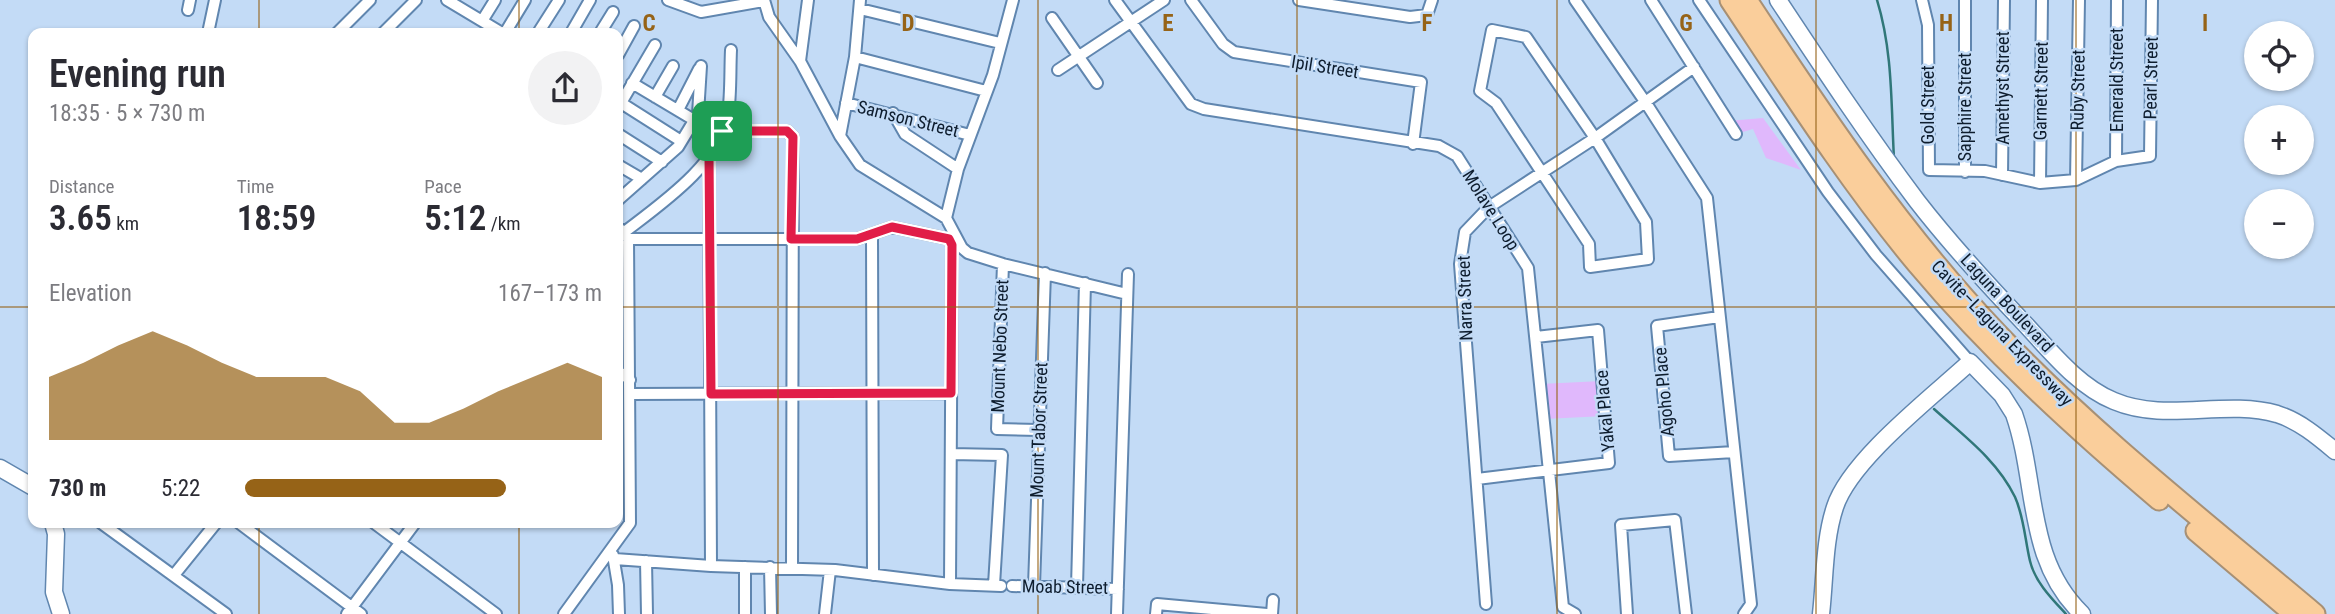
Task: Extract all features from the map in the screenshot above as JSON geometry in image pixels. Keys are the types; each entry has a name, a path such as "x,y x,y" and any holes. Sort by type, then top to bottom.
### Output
{"highway":[{"name":"Cavite–Laguna Expressway","path":"1730,0 1839,162 1875,210 1918,264 1992,348 2088,440 2294,614"},
{"name":"Cavite–Laguna Expressway","path":"1747,0 1870,181 1985,320 2099,431 2315,614"}],"main road":[{"name":"Laguna Boulevard","path":"1778,0 1866,132 1919,203 1985,282 2042,342 2090,387 2107,398 2141,409 2249,410 2275,414 2298,423 2335,451"},
{"path":"1821,614 1833,516 1847,483 1873,452 1970,362 2002,395 2014,414 2046,562 2057,585 2082,614"},
{"path":"0,468 28,484"},
{"path":"54,528 54,592 61,614"}],"street":[{"path":"209,28 215,0"},
{"path":"342,28 370,0"},
{"path":"393,28 416,0"},
{"path":"447,0 463,4 482,21 495,28"},
{"path":"482,21 495,0"},
{"path":"507,28 525,0"},
{"path":"541,28 559,0"},
{"path":"574,28 590,0"},
{"path":"668,0 701,12 764,0 769,17 800,61 840,136 860,164 946,218 962,248 968,253 1127,294"},
{"path":"800,61 808,0"},
{"path":"946,218 958,169 993,75 1013,0"},
{"name":"Molave Loop","path":"1115,0 1191,104 1203,109 1438,146 1457,156 1528,268 1563,607 1575,614"},
{"path":"1058,70 1164,0"},
{"name":"Ipil Street","path":"1191,0 1223,44 1234,52 1421,82 1413,144"},
{"path":"1299,0 1410,16 1427,15 1432,0"},
{"path":"1575,0 1707,198 1751,604 1744,614"},
{"path":"1651,0 1737,134"},
{"path":"1699,0 1828,192 1876,255 1970,362"},
{"name":"Gold Street","path":"1922,0 1928,24 1929,170 1965,172"},
{"name":"Sapphire Street","path":"1965,0 1965,172"},
{"name":"Amethyst Street","path":"2003,175 2004,0"},
{"name":"Garnett Street","path":"2040,183 2042,0"},
{"name":"Ruby Street","path":"2076,180 2079,0"},
{"name":"Emerald Street","path":"2116,161 2117,0"},
{"name":"Pearl Street","path":"2116,161 2150,156 2152,0"},
{"path":"860,5 1000,43"},
{"name":"Samson Street","path":"840,136 855,57 860,5"},
{"path":"603,28 613,12"},
{"path":"1052,18 1097,83"},
{"path":"623,46 634,26"},
{"path":"1492,30 1526,37 1595,138 1646,222 1648,259 1590,267 1589,244 1496,103 1480,91 1492,30"},
{"path":"623,98 655,45"},
{"path":"623,233 705,163 728,117 731,50"},
{"path":"855,57 986,91"},
{"path":"655,97 673,66"},
{"path":"623,194 673,153 698,114 701,66 678,110"},
{"name":"Narra Street","path":"1486,604 1460,264 1465,232 1489,207 1595,138 1694,67"},
{"path":"632,83 694,120"},
{"name":"Samson Street","path":"846,103 970,135"},
{"path":"623,106 681,141"},
{"path":"893,113 905,134 958,169"},
{"path":"722,131 787,131 793,137 792,568"},
{"path":"623,137 662,162"},
{"path":"709,156 711,566"},
{"path":"1965,172 1985,171 2040,183 2076,180 2116,161"},
{"path":"623,168 642,179"},
{"path":"623,234 711,239 857,239 892,227 949,239 952,245 950,584"},
{"path":"872,234 873,575"},
{"path":"564,614 612,554 629,523 630,380 623,252"},
{"name":"Mount Nebo Street","path":"1003,264 997,429 1038,430"},
{"name":"Mount Tabor Street","path":"1034,586 1045,273"},
{"path":"1117,614 1128,274"},
{"path":"1077,587 1085,284"},
{"name":"Agoho Place","path":"1719,317 1657,326 1670,456 1734,452"},
{"name":"Yakal Place","path":"1477,479 1609,463 1598,330 1536,337"},
{"path":"623,375 630,380"},
{"path":"629,394 951,393"},
{"path":"951,454 1002,455 1003,586"},
{"path":"623,473 629,478"},
{"path":"1627,614 1621,525 1675,520 1686,614"},
{"path":"108,528 226,614"},
{"path":"174,575 212,528"},
{"path":"245,528 354,612 412,528"},
{"path":"381,528 496,614"},
{"path":"612,554 619,614"},
{"name":"Moab Street","path":"612,554 646,561 830,570 950,584 1118,589"},
{"path":"646,561 648,614"},
{"path":"744,614 745,567"},
{"path":"770,567 771,614"},
{"path":"825,614 830,570"},
{"path":"1156,614 1157,604 1201,612 1270,614 1273,600"}],"shaded area":[{"path":"1763,118 1801,170 1766,158 1753,129 1736,134 1728,121"},
{"path":"1602,381 1605,416 1544,419 1540,384"}],"waterway":[{"path":"1877,0 1889,59 1894,159"},
{"path":"1934,409 1979,449 2008,484 2020,512 2032,569 2045,590 2066,614"}],"route":[{"path":"722,131 787,131 793,137 791,239 857,239 892,227 949,239 952,245 951,393 711,394 709,156 722,131"}]}
